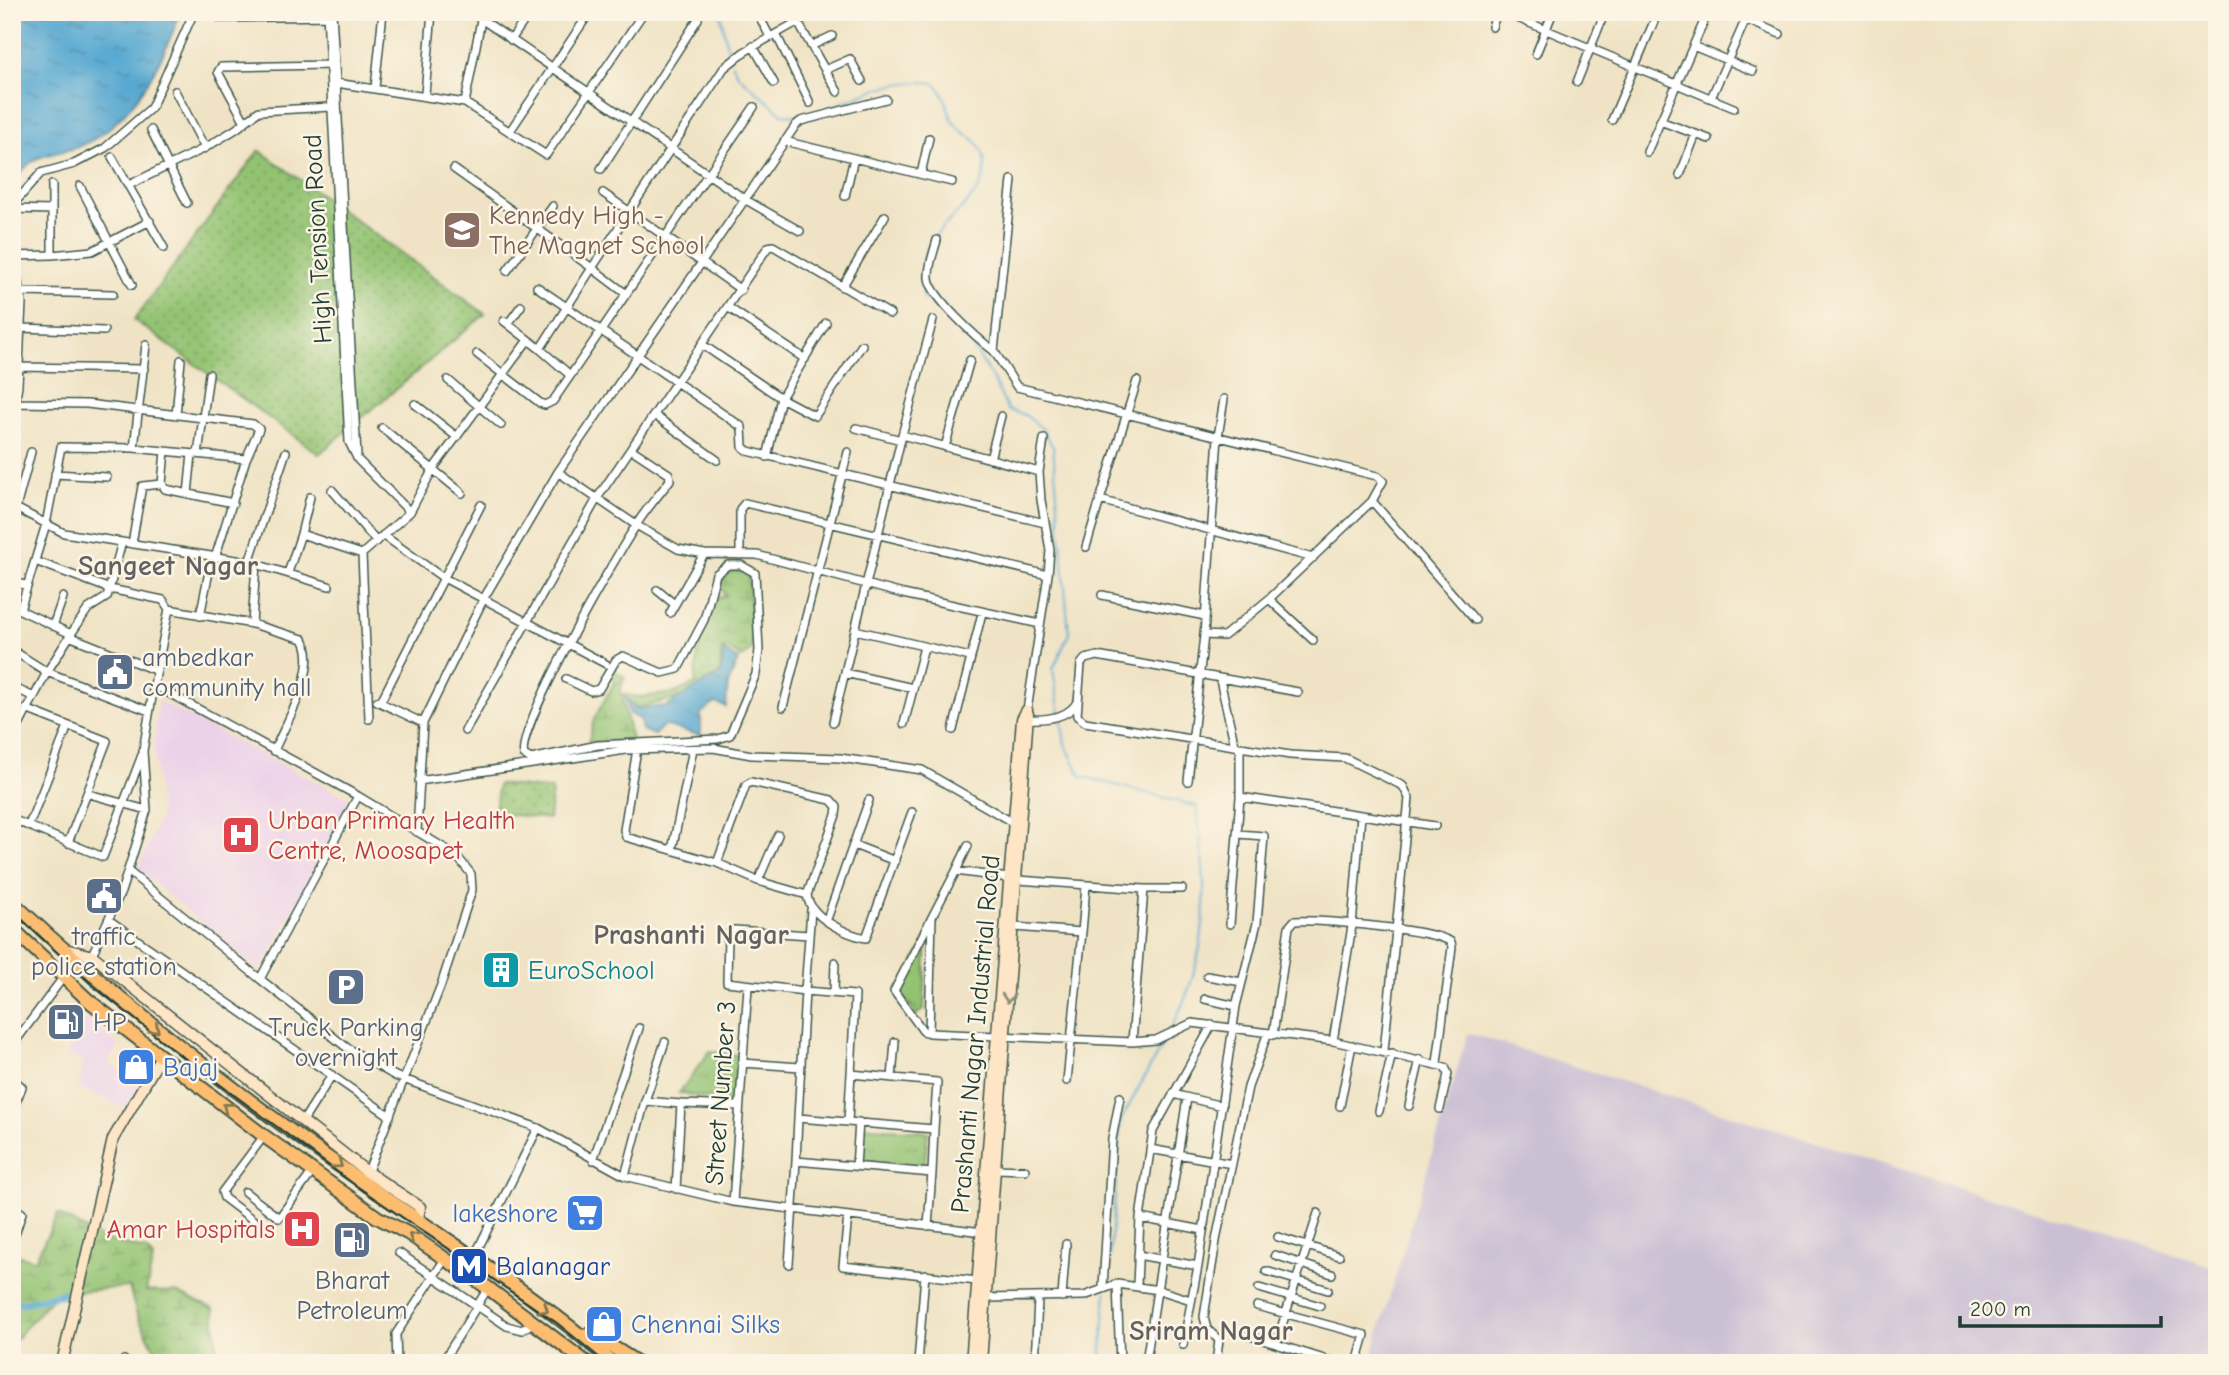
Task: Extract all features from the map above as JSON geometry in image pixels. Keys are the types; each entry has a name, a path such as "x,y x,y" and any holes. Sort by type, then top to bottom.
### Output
{"highway":[{"path":"12,902 80,966 172,1043 267,1112 365,1177 418,1219 579,1333 613,1363"},
{"path":"12,928 62,979 259,1132 377,1217 488,1288 587,1363"},
{"path":"259,1132 267,1112"},
{"path":"579,1333 608,1344 638,1363"}],"street":[{"path":"12,208 41,173 74,164 105,148 151,108 194,12"},
{"path":"375,88 383,12"},
{"path":"425,94 432,12"},
{"path":"511,40 530,12"},
{"path":"510,131 590,12"},
{"path":"336,83 425,94 465,103 546,155 644,12"},
{"path":"757,12 773,35 810,103"},
{"path":"792,12 838,92"},
{"path":"1492,27 1497,12"},
{"path":"1503,12 1734,108"},
{"path":"1536,54 1553,12"},
{"path":"1577,82 1605,12"},
{"path":"1612,120 1658,12"},
{"path":"1647,152 1708,12"},
{"path":"220,18 329,13"},
{"name":"High Tension Road","path":"329,13 331,107 358,460 411,512"},
{"name":"High Tension Road","path":"329,13 336,83 337,169"},
{"path":"465,103 476,15 746,200 800,231"},
{"path":"1711,98 1748,16 1780,34"},
{"path":"601,169 698,19"},
{"path":"540,349 568,310 628,210 724,68 753,46 797,22"},
{"path":"811,46 832,36"},
{"path":"753,46 774,83"},
{"path":"1693,46 1753,71"},
{"path":"825,70 850,59 862,81"},
{"path":"245,122 221,81 218,72 221,67 330,65"},
{"path":"175,91 205,148"},
{"path":"417,832 423,723 484,598 558,472 784,141 802,121 886,99"},
{"path":"129,185 205,148 258,111 269,108 331,107"},
{"path":"477,354 501,375 545,405 553,401 754,107"},
{"path":"1660,121 1709,139"},
{"path":"151,130 187,203"},
{"path":"1679,175 1696,134"},
{"path":"921,174 929,138"},
{"path":"784,141 952,182"},
{"path":"112,157 164,248"},
{"path":"845,195 854,158"},
{"path":"454,169 625,293"},
{"path":"994,351 1012,180"},
{"path":"51,185 52,255"},
{"path":"80,186 132,285"},
{"path":"603,193 741,290"},
{"path":"507,271 553,206"},
{"path":"12,208 52,210"},
{"path":"842,287 885,216"},
{"path":"12,426 19,367 22,302 12,255 92,251 150,222"},
{"path":"937,240 929,272 931,285 977,338 994,351 1017,387 1377,476 1383,481 1372,501 1269,599 1224,636 1204,635"},
{"path":"465,731 598,497 770,245 890,314"},
{"path":"537,287 742,427 744,449 1045,523"},
{"path":"21,292 113,294"},
{"path":"12,301 22,302"},
{"path":"521,306 506,323 570,375"},
{"path":"729,308 805,359"},
{"path":"834,722 901,437 933,320"},
{"path":"768,457 781,398 826,323"},
{"path":"20,328 104,331"},
{"path":"362,554 411,512 433,469 528,340"},
{"path":"134,448 146,345"},
{"path":"703,345 781,398 815,416 862,345"},
{"path":"176,415 181,360"},
{"path":"945,447 970,360"},
{"path":"19,367 144,369"},
{"path":"188,494 209,374"},
{"path":"448,380 501,425"},
{"path":"1086,547 1137,381"},
{"path":"1188,781 1204,635 1218,438 1224,400"},
{"path":"15,403 87,404 257,425 259,429 246,459 214,558 200,616"},
{"path":"415,404 457,437"},
{"path":"654,415 717,460"},
{"path":"990,459 1001,416"},
{"path":"382,428 462,492"},
{"path":"856,428 945,447 1039,472"},
{"name":"Prashanti Nagar Industrial Road","path":"981,1363 985,1232 1016,825 1026,716 1050,550 1039,472 1044,439"},
{"path":"158,671 22,613 20,604 46,524 59,451 65,446 134,448 246,459"},
{"path":"566,679 591,691 599,690 616,660 623,656 662,673 674,672 686,657 704,620 716,574 728,565 741,565 755,573 759,650 756,674 730,735 718,739 598,745 531,759 523,751 528,723 636,526 671,477 631,449"},
{"path":"165,451 162,484 165,489 233,503"},
{"path":"32,452 14,507 64,533 252,563 329,586"},
{"path":"252,624 252,563 286,452"},
{"path":"783,707 848,452"},
{"path":"558,472 598,497 636,526 678,550 704,554 757,555 982,613 1040,624"},
{"path":"55,474 107,477"},
{"path":"132,544 142,486 162,484"},
{"path":"332,490 376,541"},
{"path":"288,573 310,497"},
{"path":"1100,500 1313,558"},
{"path":"1372,501 1475,620"},
{"path":"740,555 740,509 743,504 1048,575"},
{"path":"381,701 481,505"},
{"path":"301,534 362,554"},
{"path":"383,535 442,577 606,664"},
{"path":"12,739 47,671 81,617 104,601 110,589 122,542"},
{"path":"362,554 369,719"},
{"path":"670,613 673,603 704,554"},
{"path":"35,561 110,589 163,600 169,609 252,624 303,639 308,649 306,676 274,751"},
{"path":"12,583 27,585"},
{"path":"657,590 673,603"},
{"path":"1102,595 1205,616"},
{"path":"54,626 63,597"},
{"path":"1269,599 1313,640"},
{"path":"80,966 93,956 109,920 147,810 144,751 169,609"},
{"path":"953,730 982,613"},
{"path":"855,630 970,657"},
{"path":"904,724 925,647"},
{"path":"13,653 47,671 149,711"},
{"path":"1298,692 1090,657 1081,664 1077,716 1081,721 1192,739 1345,758 1369,767 1408,791 1395,929 1388,1052 1379,1111"},
{"path":"845,673 913,688"},
{"path":"1220,680 1237,746 1240,797 1230,924"},
{"path":"61,948 93,956 303,1121 365,1177 442,985 473,883 471,874 456,855 358,796 154,685"},
{"path":"12,687 33,697"},
{"path":"370,700 381,701 423,723"},
{"path":"1026,716 1042,719 1067,713 1077,701"},
{"path":"26,709 107,741 89,794 68,843"},
{"path":"29,825 68,726"},
{"path":"419,780 637,750 713,748 752,755 840,758 913,767 937,777 1016,825"},
{"path":"672,850 693,749"},
{"path":"637,750 625,837 718,863 758,881 807,895"},
{"path":"12,819 103,857 144,751"},
{"path":"718,863 746,785 751,782 831,800 837,807 807,895 811,910 789,1264"},
{"path":"89,794 147,810"},
{"path":"260,979 358,796"},
{"path":"1240,797 1435,826"},
{"path":"827,919 869,800"},
{"path":"811,910 863,939 867,937 912,812"},
{"path":"1333,1041 1352,926 1361,815"},
{"path":"1183,1345 1198,1266 1236,1006 1257,923 1264,837 1238,834"},
{"path":"758,881 778,835"},
{"path":"853,845 895,861"},
{"path":"968,846 894,991 923,1031 1071,1041 1132,1042 1161,1038 1192,1023 1333,1041 1420,1059 1445,1067 1448,1074 1440,1109"},
{"path":"128,871 346,1047 404,1080 538,1128 625,1176 733,1202 985,1232"},
{"path":"956,871 1086,886 1182,889"},
{"name":"Prashanti Nagar Industrial Road","path":"971,1363 977,1281 996,1169 1000,1037 1014,927 1013,879"},
{"path":"1068,1081 1086,886"},
{"path":"1132,1042 1144,889"},
{"path":"929,1033 932,917"},
{"path":"109,920 390,1116"},
{"path":"1216,1363 1219,1340 1207,1329 1204,1317 1248,1087 1270,1035 1291,923 1298,920 1395,929 1441,937 1451,942 1437,1063"},
{"path":"1014,927 1082,932"},
{"path":"809,935 730,931 727,982 748,987 852,993 856,999 848,1121"},
{"path":"834,992 835,962"},
{"path":"1207,976 1242,982"},
{"path":"12,1046 62,979"},
{"name":"Street Number 3","path":"733,1202 748,987"},
{"path":"1205,999 1236,1006"},
{"path":"1137,1285 1140,1217 1153,1131 1212,1024"},
{"path":"593,1160 639,1028"},
{"path":"625,1176 645,1101 665,1042"},
{"path":"892,1077 895,1042"},
{"path":"1340,1106 1352,1045"},
{"path":"62,1363 113,1139 161,1056"},
{"path":"1409,1106 1420,1059"},
{"path":"742,1063 800,1067"},
{"path":"852,1074 937,1082 928,1226"},
{"path":"303,1121 332,1075"},
{"path":"12,1078 22,1083 12,1112"},
{"path":"1173,1094 1222,1106"},
{"path":"1104,1287 1112,1139 1120,1097"},
{"path":"1162,1361 1147,1357 1187,1098"},
{"path":"645,1101 739,1106"},
{"path":"676,1189 681,1104"},
{"path":"798,1118 934,1129"},
{"path":"856,1166 859,1122"},
{"path":"473,1259 538,1128"},
{"path":"259,1132 222,1192 224,1198 265,1229"},
{"path":"1150,1149 1232,1164"},
{"path":"796,1161 932,1173"},
{"path":"996,1169 1025,1170"},
{"path":"245,1192 279,1218 314,1171"},
{"path":"12,1206 22,1213 12,1244"},
{"path":"1276,1344 1318,1213"},
{"path":"848,1216 843,1266 977,1281"},
{"path":"1140,1217 1203,1230"},
{"path":"1278,1237 1339,1256"},
{"path":"1062,1297 1066,1244"},
{"path":"399,1253 507,1326 522,1330 535,1322"},
{"path":"1138,1255 1198,1266"},
{"path":"1275,1255 1332,1274"},
{"path":"397,1363 396,1334 445,1259"},
{"path":"1266,1271 1328,1290"},
{"path":"918,1363 925,1274"},
{"path":"1117,1284 1121,1363"},
{"path":"985,1298 1084,1296 1117,1284 1137,1285 1191,1300"},
{"path":"442,1363 488,1288"},
{"path":"1259,1288 1320,1306"},
{"path":"1035,1363 1038,1299"},
{"path":"1257,1306 1365,1335 1357,1363"},
{"path":"1247,1335 1337,1363"}],"shaded area":[{"path":"158,701 351,800 260,972 138,869 160,817 154,742"},
{"path":"86,1019 119,1045 108,1062 140,1085 126,1108 78,1087 84,1064 67,1054 73,1040 66,1038"},
{"path":"1468,1033 2217,1268 2217,1363 1370,1363"}],"green space":[{"path":"259,150 485,314 319,454 134,320"},
{"path":"748,569 752,649 742,658 727,648 722,649 720,673 682,697 637,708 623,694 640,697 674,693 695,684 698,650 717,597 726,596 721,589 722,573"},
{"path":"611,669 625,677 620,690 632,740 588,743 594,719 614,683"},
{"path":"498,784 552,790 549,819 495,813"},
{"path":"927,938 924,1009 916,1015 899,991"},
{"path":"710,1051 738,1055 733,1103 679,1093"},
{"path":"862,1126 928,1132 924,1166 859,1160"},
{"path":"58,1214 103,1239 146,1250 153,1258 146,1291 176,1292 214,1309 217,1349 184,1363 156,1352 137,1315 129,1287 56,1293 12,1343 12,1254 35,1260"}],"water":[{"path":"12,12 181,12 155,70 131,106 117,121 83,145 36,159 12,181"},
{"path":"724,650 738,660 728,684 726,707 716,703 701,713 701,736 664,725 654,735 642,730 640,719 630,714 624,696 637,709 666,706 721,673"}],"waterway":[{"path":"720,12 730,59"},
{"path":"732,64 738,75 782,114 806,116"},
{"path":"818,113 889,86 934,83 944,96 956,126 976,142 982,151 985,166 976,193 934,237 927,249 923,266 923,297 949,317 967,338 1008,410 1025,415 1043,429 1053,447 1069,634 1053,669 1060,714"},
{"path":"1061,719 1065,744 1081,776 1196,806 1204,893 1200,948 1184,1002 1170,1030"},
{"path":"1107,1286 1121,1120 1166,1038"},
{"path":"12,1301 23,1303 70,1292"},
{"path":"1101,1363 1106,1292"}],"railway":[{"path":"12,910 94,987 175,1051 355,1185 557,1323 606,1363"}],"place":[{"name":"Kennedy High - The Magnet School","path":"462,230"},
{"name":"ambedkar community hall","path":"115,672"},
{"name":"Urban Primary Health Centre, Moosapet","path":"241,835"},
{"name":"traffic police station","path":"104,896"},
{"name":"EuroSchool","path":"501,970"},
{"name":"Truck Parking overnight","path":"346,987"},
{"name":"HP","path":"66,1022"},
{"name":"Bajaj","path":"136,1067"},
{"name":"lakeshore","path":"585,1213"},
{"name":"Amar Hospitals","path":"302,1229"},
{"name":"Bharat Petroleum","path":"352,1240"},
{"name":"Balanagar","path":"469,1266"},
{"name":"Chennai Silks","path":"604,1324"}],"district":[{"name":"Sangeet Nagar","path":"168,565"},
{"name":"Prashanti Nagar","path":"691,934"},
{"name":"Sriram Nagar","path":"1211,1330"}]}
